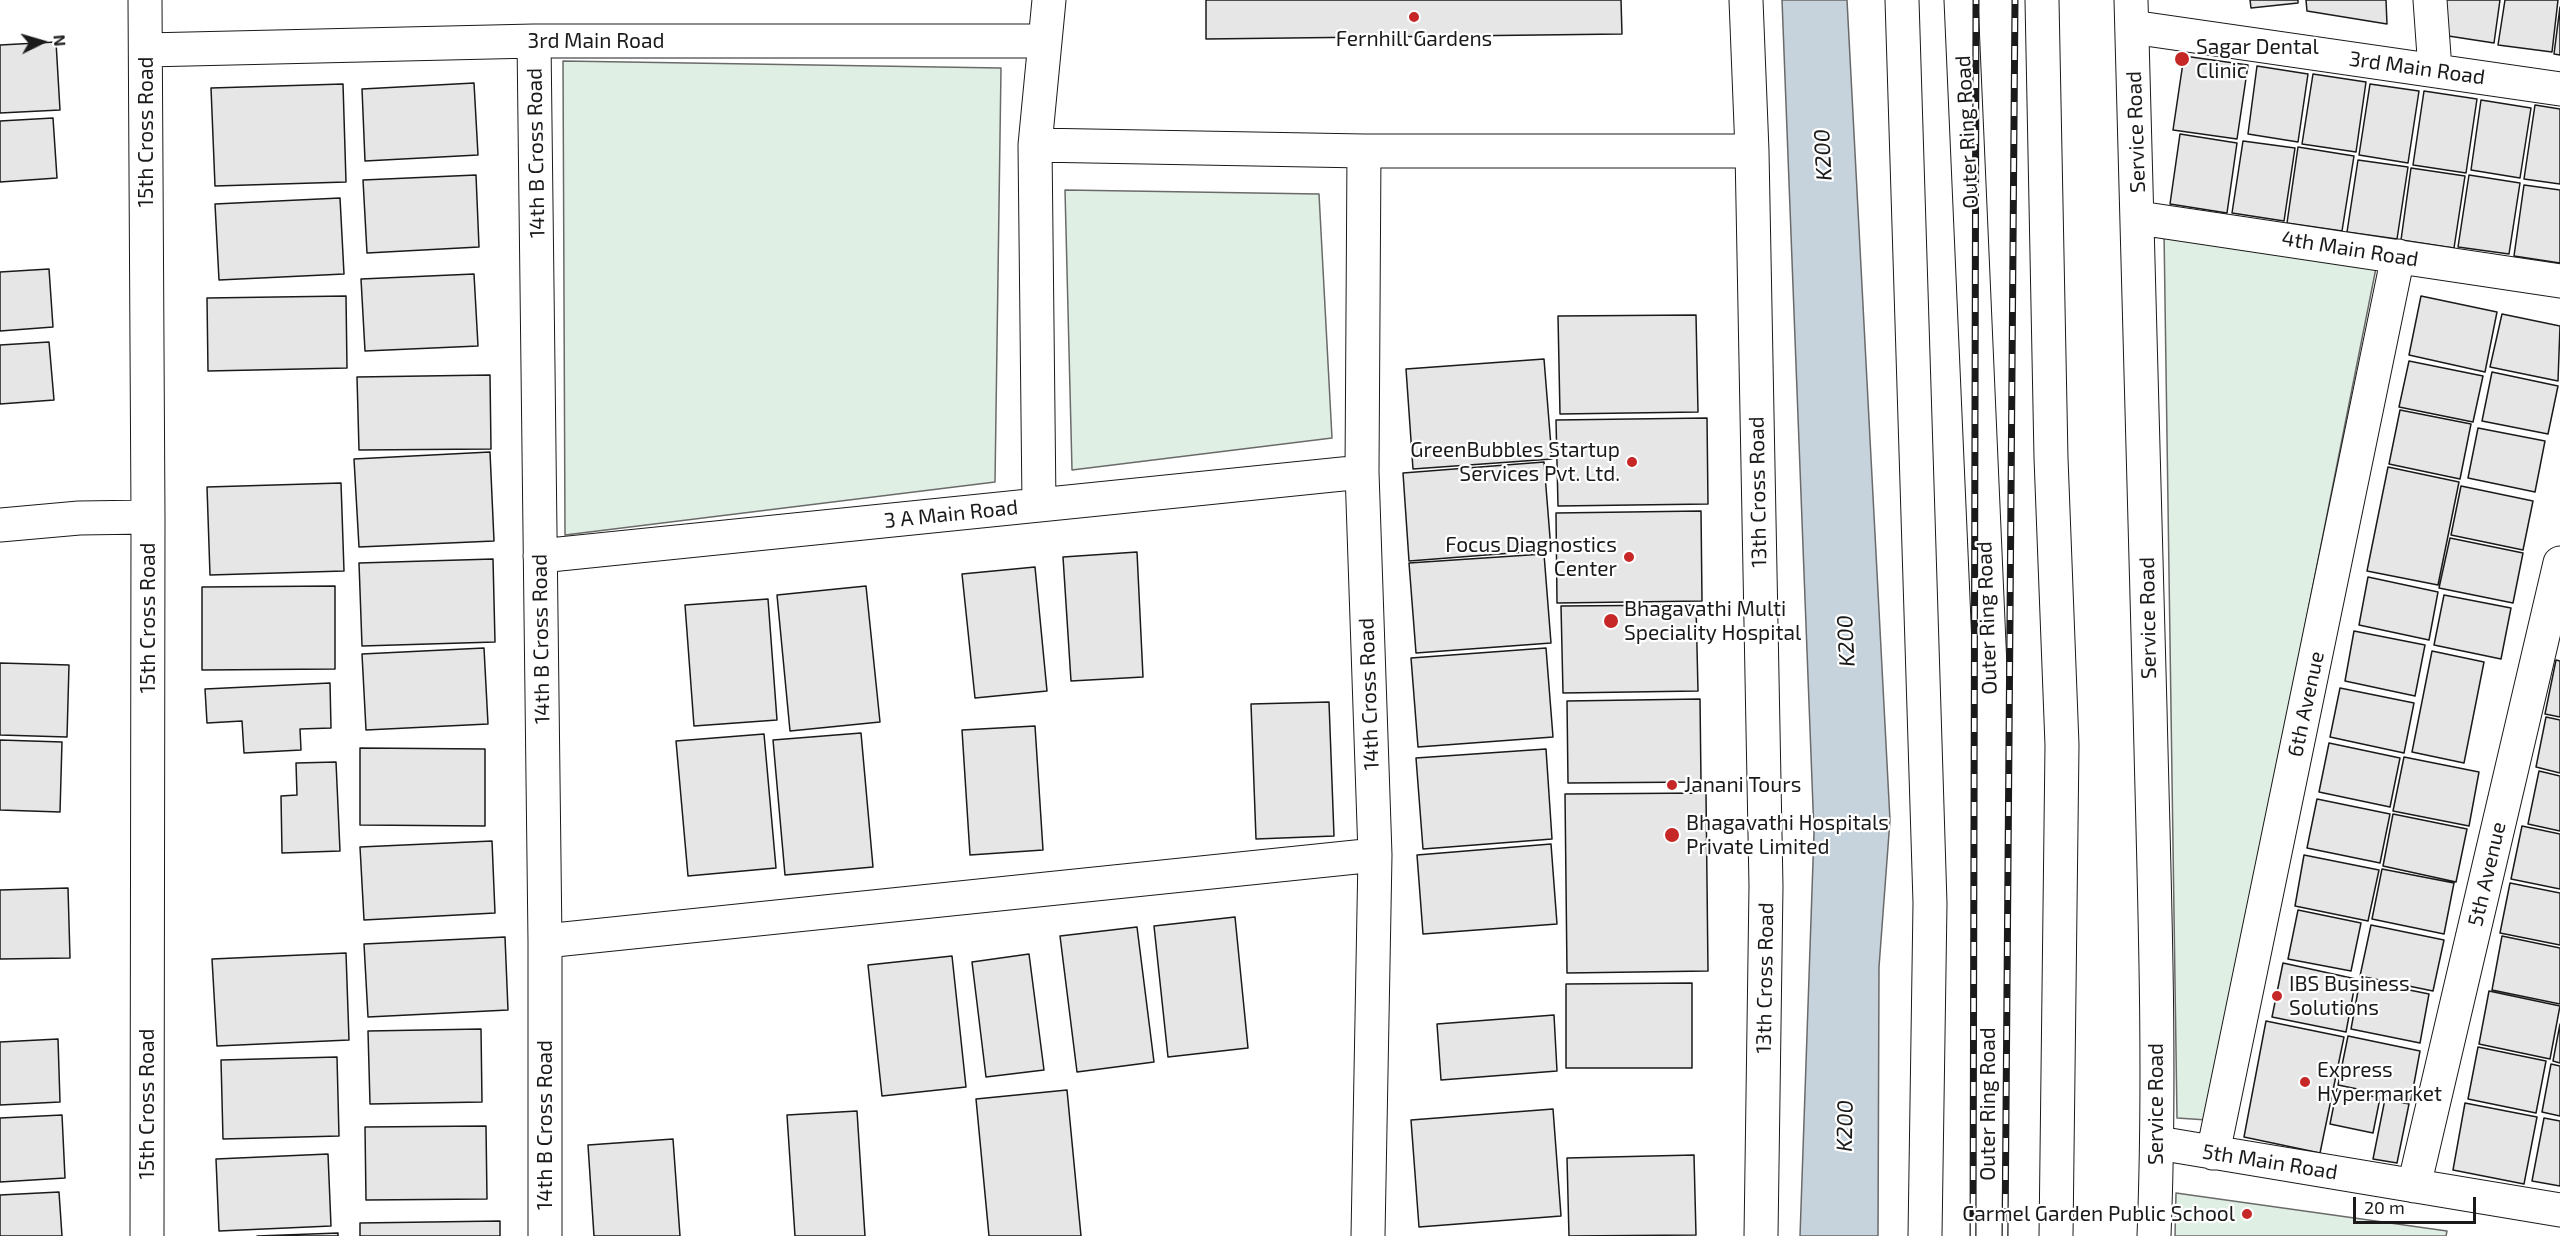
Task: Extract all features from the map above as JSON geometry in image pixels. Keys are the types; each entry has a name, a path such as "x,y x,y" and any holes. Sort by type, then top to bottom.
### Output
{"main road":[{"name":"15th Cross Road","path":"145,0 148,517 147,1236"},
{"path":"1039,505 1035,145 1049,0"},
{"name":"13th Cross Road","path":"1746,0 1752,151 1766,886 1761,1236"},
{"path":"1902,0 1930,903 1925,1236"},
{"name":"Outer Ring Road","path":"1961,0 1990,667 1988,1236"},
{"path":"2042,0 2051,458 2062,745 2056,1236"},
{"path":"2430,0 2435,70"},
{"name":"3rd Main Road","path":"2132,13 2435,70 2560,89"},
{"name":"Service Road","path":"2132,13 2155,909 2158,1143 2154,1236"},
{"name":"3rd Main Road","path":"146,51 534,41 1046,41"},
{"name":"14th B Cross Road","path":"534,41 545,941 545,1236"},
{"path":"1035,145 1364,152 1752,151"},
{"name":"14th Cross Road","path":"1360,1235 1375,855 1362,472 1364,152"},
{"name":"4th Main Road","path":"2139,218 2560,281"},
{"name":"6th Avenue","path":"2213,1153 2398,256"},
{"name":"3 A Main Road","path":"540,556 1362,472"},
{"path":"0,525 79,518 148,517"},
{"name":"5th Avenue","path":"2414,1186 2560,563"},
{"path":"545,941 1375,855"},
{"name":"5th Main Road","path":"2158,1143 2560,1210"}],"green space":[{"path":"563,61 1001,68 995,482 565,535"},
{"path":"1065,190 1319,194 1332,438 1072,470"},
{"path":"2164,232 2376,268 2207,1120 2177,1118"},
{"name":"Carmel Garden Public School","path":"2176,1193 2447,1231 2446,1236 2175,1236"}],"water":[{"name":"K200","path":"1782,0 1847,0 1890,820 1879,967 1878,1236 1800,1236 1814,833"}],"building":[{"name":"Fernhill Gardens","path":"1206,0 1621,0 1622,34 1206,39"},
{"path":"2250,0 2298,0 2298,3 2251,8"},
{"path":"2306,0 2386,0 2387,24 2307,11"},
{"path":"2441,0 2500,0 2494,43 2442,35"},
{"path":"2505,0 2558,0 2552,52 2498,45"},
{"path":"2560,7 2560,55 2554,54"},
{"path":"56,42 60,110 0,113 0,45"},
{"path":"2184,56 2248,65 2237,139 2173,130"},
{"path":"2257,66 2308,74 2298,142 2248,134"},
{"path":"2313,74 2366,82 2356,152 2302,144"},
{"path":"474,83 478,155 365,161 362,89"},
{"path":"343,84 346,182 215,186 211,88"},
{"path":"2370,84 2419,91 2408,163 2359,155"},
{"path":"2424,91 2477,99 2466,173 2413,165"},
{"path":"2481,100 2531,108 2520,178 2471,170"},
{"path":"2535,105 2560,109 2560,184 2524,179"},
{"path":"53,118 57,178 0,182 0,121"},
{"path":"2180,134 2237,143 2227,213 2170,204"},
{"path":"2243,141 2295,148 2284,221 2232,213"},
{"path":"2298,147 2354,156 2342,231 2287,223"},
{"path":"2358,160 2408,167 2397,239 2347,232"},
{"path":"2411,168 2465,176 2454,248 2401,240"},
{"path":"476,175 479,247 367,253 363,180"},
{"path":"2469,175 2520,183 2509,254 2458,247"},
{"path":"2524,185 2560,190 2560,263 2514,256"},
{"path":"340,198 344,274 219,280 215,204"},
{"path":"49,269 53,327 0,331 0,272"},
{"path":"474,274 478,346 365,351 361,279"},
{"path":"346,296 347,368 208,371 207,298"},
{"path":"2421,296 2497,312 2485,372 2409,355"},
{"path":"2502,314 2560,326 2558,381 2490,367"},
{"path":"1696,315 1698,412 1560,414 1558,316"},
{"path":"49,342 54,400 0,404 0,345"},
{"path":"1544,359 1552,459 1413,469 1406,369"},
{"path":"2409,361 2483,376 2473,422 2399,407"},
{"path":"2492,372 2558,386 2548,434 2482,421"},
{"path":"490,375 491,449 359,450 357,377"},
{"path":"2400,410 2471,424 2460,479 2389,464"},
{"name":"GreenBubbles Startup Services Pvt. Ltd.","path":"1707,418 1708,504 1558,506 1556,420"},
{"path":"2478,428 2545,441 2535,492 2468,478"},
{"path":"490,452 494,541 359,547 354,459"},
{"path":"1544,462 1551,550 1409,561 1403,473"},
{"path":"2388,467 2459,482 2438,585 2367,571"},
{"path":"341,483 344,571 210,575 207,487"},
{"path":"2461,486 2533,501 2523,550 2451,535"},
{"name":"Focus Diagnostics Center","path":"1701,511 1702,601 1557,603 1556,513"},
{"path":"2450,538 2523,553 2513,603 2439,588"},
{"path":"1137,552 1143,677 1071,681 1063,557"},
{"path":"1544,554 1551,643 1416,653 1409,563"},
{"path":"493,559 495,642 362,646 359,563"},
{"path":"1035,567 1047,691 975,698 962,574"},
{"path":"2368,577 2438,592 2429,640 2359,625"},
{"path":"335,586 335,669 202,670 202,587"},
{"path":"866,586 880,722 790,731 777,595"},
{"path":"2444,595 2511,608 2501,659 2434,645"},
{"path":"768,599 777,720 694,726 685,605"},
{"path":"1696,605 1698,691 1563,693 1561,606"},
{"path":"2354,631 2425,645 2415,696 2345,681"},
{"path":"484,648 488,724 366,730 362,654"},
{"path":"1546,648 1553,737 1418,747 1411,658"},
{"path":"2432,651 2484,662 2464,763 2412,752"},
{"path":"2556,660 2560,661 2560,717 2545,714"},
{"path":"0,663 69,665 67,737 0,735"},
{"path":"330,683 331,728 300,729 301,750 244,753 242,721 207,723 205,689"},
{"path":"2340,688 2414,703 2404,753 2330,737"},
{"path":"1700,699 1701,782 1568,783 1567,701"},
{"path":"1329,702 1334,836 1256,839 1251,704"},
{"path":"2546,717 2560,720 2560,773 2536,767"},
{"path":"1035,726 1043,850 970,855 962,730"},
{"path":"861,733 873,867 785,875 773,740"},
{"path":"764,734 776,868 688,876 676,741"},
{"path":"0,740 62,742 60,812 0,810"},
{"path":"2329,743 2400,758 2390,807 2319,792"},
{"path":"360,748 485,749 485,826 360,825"},
{"path":"1546,749 1552,839 1423,849 1416,758"},
{"path":"2404,757 2479,772 2469,826 2393,811"},
{"path":"336,762 340,851 282,853 281,796 297,795 296,763"},
{"path":"2539,771 2560,776 2560,831 2528,824"},
{"path":"1706,793 1708,971 1567,973 1565,794"},
{"path":"2317,799 2390,814 2380,863 2307,848"},
{"path":"2393,814 2467,829 2456,882 2383,866"},
{"path":"2522,826 2560,834 2560,889 2511,879"},
{"path":"492,841 495,913 364,920 360,847"},
{"path":"1551,844 1557,924 1423,934 1417,855"},
{"path":"2304,855 2379,870 2368,921 2295,906"},
{"path":"2382,869 2454,883 2444,934 2372,919"},
{"path":"2510,883 2560,893 2560,945 2500,933"},
{"path":"68,888 70,958 0,959 0,890"},
{"path":"2298,910 2361,923 2351,971 2288,959"},
{"path":"1235,917 1248,1048 1168,1057 1154,926"},
{"path":"2371,925 2444,940 2433,991 2360,976"},
{"path":"1137,927 1154,1062 1077,1072 1060,936"},
{"path":"2502,936 2560,948 2560,1004 2492,990"},
{"path":"505,937 508,1010 368,1017 364,944"},
{"path":"346,953 349,1040 217,1046 212,959"},
{"path":"1029,954 1044,1070 986,1077 972,962"},
{"path":"952,956 966,1087 882,1096 868,965"},
{"path":"2283,963 2356,979 2346,1032 2272,1017"},
{"path":"2360,980 2429,994 2420,1043 2351,1029"},
{"path":"1692,983 1692,1068 1566,1068 1566,984"},
{"path":"2489,991 2560,1006 2550,1059 2479,1044"},
{"path":"1554,1015 1557,1071 1441,1080 1437,1024"},
{"path":"2266,1021 2344,1037 2320,1153 2244,1137"},
{"path":"2560,1024 2560,1063 2553,1061"},
{"path":"481,1029 482,1102 370,1104 368,1031"},
{"path":"2348,1036 2420,1051 2411,1100 2338,1085"},
{"path":"58,1039 60,1102 0,1105 0,1042"},
{"path":"2478,1047 2546,1061 2536,1113 2468,1099"},
{"path":"337,1057 339,1136 223,1139 221,1060"},
{"path":"2551,1064 2560,1066 2560,1116 2542,1112"},
{"path":"2337,1089 2380,1098 2373,1133 2330,1124"},
{"path":"1067,1090 1081,1236 989,1236 976,1099"},
{"path":"2385,1099 2409,1104 2397,1163 2373,1159"},
{"path":"2465,1103 2537,1117 2524,1184 2453,1170"},
{"path":"1553,1109 1561,1216 1419,1227 1411,1120"},
{"path":"857,1111 865,1236 795,1236 787,1115"},
{"path":"62,1115 65,1178 0,1182 0,1118"},
{"path":"2544,1118 2560,1121 2560,1186 2532,1181"},
{"path":"486,1126 487,1199 366,1200 365,1127"},
{"path":"673,1139 680,1236 594,1236 588,1145"},
{"path":"328,1154 331,1226 219,1231 216,1159"},
{"path":"1694,1155 1696,1235 1569,1236 1567,1158"},
{"path":"59,1192 62,1236 0,1236 0,1195"},
{"path":"500,1221 500,1236 360,1236 360,1223"},
{"path":"338,1233 338,1236 257,1236"}],"railway":[{"path":"1973,1236 1976,0"},
{"path":"2005,1236 2015,0"}],"place":[{"name":"Fernhill Gardens","path":"1414,17"},
{"name":"Sagar Dental Clinic","path":"2182,59"},
{"name":"GreenBubbles Startup Services Pvt. Ltd.","path":"1632,462"},
{"name":"Focus Diagnostics Center","path":"1629,557"},
{"name":"Bhagavathi Multi Speciality Hospital","path":"1611,621"},
{"name":"Janani Tours","path":"1672,785"},
{"name":"Bhagavathi Hospitals Private Limited","path":"1672,835"},
{"name":"IBS Business Solutions","path":"2277,996"},
{"name":"Express Hypermarket","path":"2305,1082"},
{"name":"Carmel Garden Public School","path":"2247,1214"}]}
